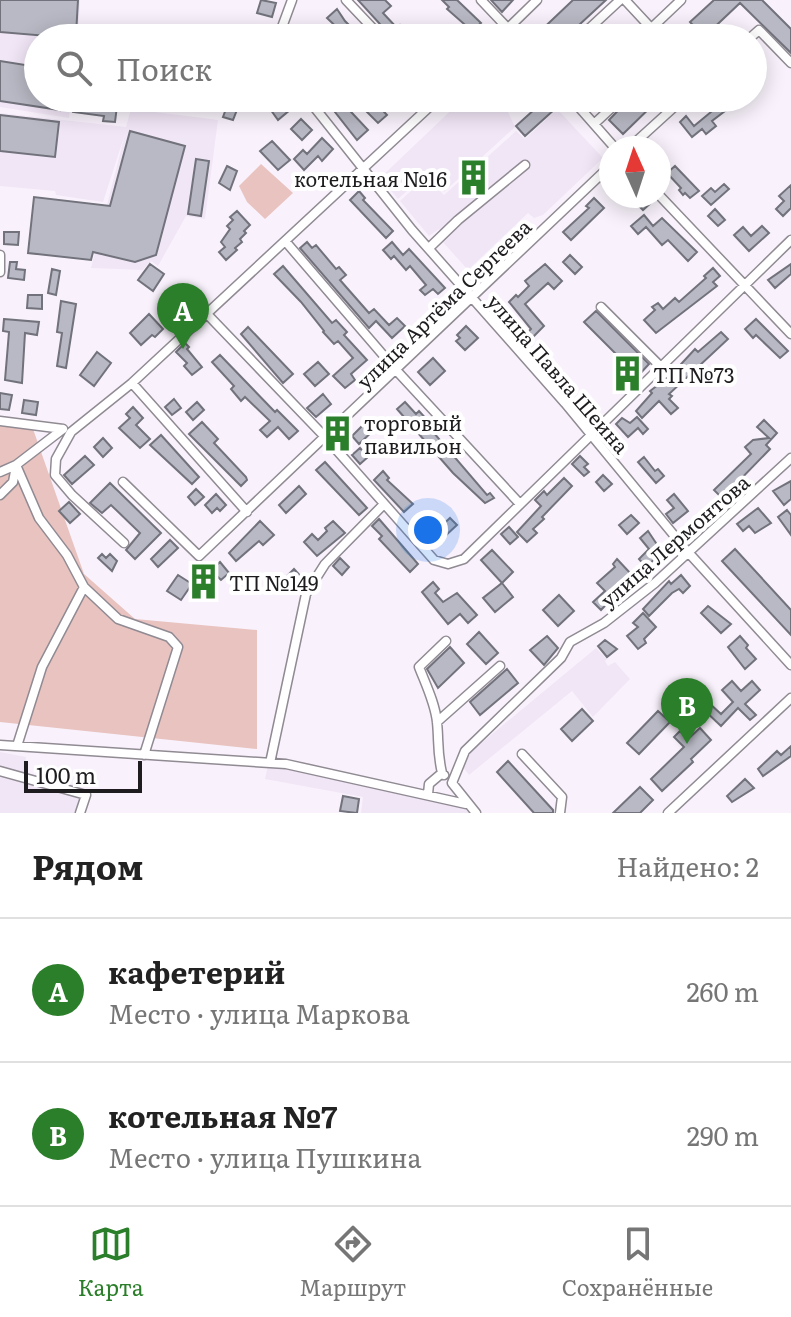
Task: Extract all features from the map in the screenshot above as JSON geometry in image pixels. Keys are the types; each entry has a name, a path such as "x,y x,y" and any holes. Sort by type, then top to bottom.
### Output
{"street":[{"path":"283,24 292,0"},
{"path":"346,0 369,24"},
{"path":"481,0 504,24"},
{"path":"512,24 537,0"},
{"path":"595,24 622,0 647,24"},
{"path":"655,24 681,0"},
{"path":"767,38 791,63"},
{"name":"улица Павла Шеина","path":"318,112 429,248 687,551 791,665"},
{"path":"0,472 16,465 132,383 424,112"},
{"path":"584,112 604,136"},
{"path":"594,124 607,112"},
{"path":"642,136 669,112"},
{"path":"429,248 525,165"},
{"name":"улица Артёма Сергеева","path":"123,482 199,556 599,176"},
{"path":"671,208 791,334"},
{"path":"207,314 326,438 434,560 448,564 464,559 791,240"},
{"path":"286,242 396,370 520,504"},
{"path":"0,255 0,272"},
{"path":"601,307 660,366"},
{"path":"132,383 247,512"},
{"path":"0,421 67,430"},
{"path":"67,430 56,459 55,475 124,543"},
{"name":"улица Лермонтова","path":"452,783 465,751 561,658 570,642 604,623 634,599 791,458"},
{"path":"0,495 13,482 16,465"},
{"path":"16,465 39,518 67,555 84,587 118,619 169,637 178,647 144,755"},
{"path":"270,763 306,594 325,564 384,504"},
{"path":"17,746 42,667 84,587"},
{"path":"446,641 419,667 437,722 436,750 442,773 476,813"},
{"path":"437,722 500,666"},
{"path":"668,813 791,698"},
{"path":"0,745 270,763 468,804"},
{"path":"522,754 562,797 560,813"},
{"path":"0,771 86,795 80,813"},
{"path":"428,794 429,784 442,773"}],"shaded area":[{"path":"0,0 80,0 79,24 24,24 24,111 0,107"},
{"path":"31,112 70,112 69,118"},
{"path":"130,112 218,120 205,219 186,216 158,266 151,261 143,270 91,268 125,134 103,202 56,195 55,191 0,186 0,113 126,127"},
{"path":"449,112 508,112 515,127 444,192 427,173 398,199 380,178"},
{"path":"554,112 560,112 599,154 599,162 543,215 534,218 528,213 468,270 441,240 445,236 439,229 429,236 400,201 426,177 444,195 463,178 474,189 484,179 475,168 516,131 525,139"},
{"path":"261,164 293,193 265,219 247,202 239,186"},
{"path":"0,425 33,429 84,574 135,619 257,630 257,749 0,722"},
{"path":"596,648 607,659 608,666 615,662 630,679 593,717 572,691 469,775 462,766 468,754"},
{"path":"0,752 26,757 24,773 80,786 86,805 84,813 0,813"},
{"path":"268,765 421,794 464,808 469,813 361,813 363,797 265,779"}],"building":[{"path":"0,0 78,0 77,24 24,24 24,34 0,32"},
{"path":"261,0 276,3 272,17 257,13"},
{"path":"358,0 385,0 391,6 383,13 393,24 380,24"},
{"path":"442,0 457,0 481,23 464,24 447,9 449,7"},
{"path":"491,0 513,0 502,12"},
{"path":"573,0 606,0 580,24 548,24"},
{"path":"714,0 762,0 791,29 791,53 767,29 767,24 761,24 740,3 718,24 690,22"},
{"path":"337,9 348,24 333,24 327,18"},
{"path":"0,61 24,65 24,105 0,101"},
{"path":"73,112 116,112 115,122 103,121 104,116"},
{"path":"225,112 236,112 233,120 223,117"},
{"path":"272,112 287,112 278,120"},
{"path":"335,112 351,112 368,130 357,140"},
{"path":"367,112 384,112 387,115 378,123"},
{"path":"532,112 552,112 525,136 516,126"},
{"path":"617,112 646,112 623,134 609,120"},
{"path":"711,112 724,112 712,121 716,126 706,134 702,129 692,137 680,122 686,116 694,126"},
{"path":"0,115 59,122 55,157 0,151"},
{"path":"301,119 312,130 302,140 291,129"},
{"path":"130,131 185,146 156,255 135,262 93,252 91,260 28,253 34,197 110,206"},
{"path":"322,138 333,149 322,161 318,156 304,170 294,159 303,150 307,154"},
{"path":"272,141 290,160 278,170 260,151"},
{"path":"196,159 209,161 201,216 188,214"},
{"path":"227,166 237,171 230,190 219,183"},
{"path":"675,166 699,191 690,198 685,193 683,195 671,177 671,170"},
{"name":"котельная №16","path":"472,169 482,180 474,187 464,176"},
{"path":"724,184 729,189 711,205 702,196 711,188 715,192"},
{"path":"791,185 791,208 783,216 776,209 784,201 779,196"},
{"path":"359,191 365,198 363,200 393,231 386,238 350,200"},
{"path":"594,198 599,208 604,208 571,240 563,232 589,208 586,206"},
{"path":"715,209 725,220 718,226 708,216"},
{"path":"237,211 250,225 240,239 242,242 235,248 237,250 226,260 219,252 225,247 221,242 230,229 227,226 233,220 230,217"},
{"path":"644,215 653,226 662,218 697,252 688,261 668,240 662,245 646,227 638,234 631,226"},
{"path":"762,226 769,233 749,251 734,235 743,227 751,236"},
{"path":"4,232 19,232 18,245 4,244"},
{"path":"307,242 312,248 316,245 336,269 339,267 346,275 340,280 369,313 374,309 389,325 397,318 405,326 392,338 376,321 369,328 300,248"},
{"path":"392,242 403,255 409,249 445,288 438,294 433,289 425,295 420,290 426,285 410,266 406,270 394,256 391,259 383,250"},
{"path":"570,255 582,267 575,274 563,262"},
{"path":"10,262 17,262 16,269 25,270 24,280 8,278"},
{"path":"150,264 164,274 153,291 138,280"},
{"path":"545,264 562,281 554,289 548,283 525,304 544,326 533,337 528,332 531,329 509,302 529,286 525,281"},
{"path":"791,264 791,274 775,288 768,280"},
{"path":"283,266 332,323 336,320 347,332 344,335 367,360 351,374 355,380 345,388 333,376 353,358 338,341 334,344 274,274"},
{"path":"713,268 720,276 713,282 717,286 656,333 644,320 655,310 652,307 658,303 663,309 675,298 679,302"},
{"path":"52,269 60,271 56,295 48,293"},
{"path":"28,295 42,295 42,309 27,308"},
{"path":"61,301 76,304 66,368 57,366 62,333 57,332"},
{"path":"596,311 649,364 638,376 634,372 627,378 623,373 629,367 584,322"},
{"path":"149,314 163,329 141,345 130,333"},
{"path":"4,319 39,322 37,335 25,333 22,383 5,380 9,332 3,331"},
{"path":"756,319 788,351 780,358 745,329"},
{"path":"466,326 478,338 465,350 456,341 460,338 457,335"},
{"path":"248,327 293,374 283,383 241,334"},
{"path":"721,332 728,339 669,394 672,396 669,399 678,408 671,414 659,401 642,418 636,411 652,393 650,391 671,375 695,349 698,352"},
{"path":"185,343 202,367 192,375 184,366 187,363 176,352"},
{"path":"97,352 111,363 94,386 80,375"},
{"path":"220,355 275,412 277,410 298,431 289,439 278,427 267,437 260,430 270,421 245,397 241,401 231,389 234,386 212,362"},
{"path":"433,358 445,371 430,385 418,372"},
{"path":"318,362 329,374 315,386 304,374"},
{"path":"0,393 12,395 9,410 0,409"},
{"path":"323,394 331,404 316,417 307,408"},
{"path":"174,399 181,408 172,415 165,407"},
{"path":"24,400 38,402 36,415 22,413"},
{"path":"197,402 204,410 193,420 186,412"},
{"path":"405,402 416,414 419,411 430,423 427,425 487,495 490,493 494,498 485,503 453,473 397,409"},
{"path":"133,407 143,418 136,425 150,439 140,448 119,428 130,418 126,414"},
{"path":"637,417 648,429 643,434 638,428 628,437 616,424 622,418 630,423"},
{"path":"368,420 376,428 359,444 352,436"},
{"path":"764,420 777,433 766,445 770,449 720,496 714,490 751,454 745,447 753,440 769,438 757,427"},
{"path":"202,422 218,439 214,443 246,477 241,486 189,434"},
{"path":"161,435 199,477 192,484 150,445"},
{"path":"103,438 112,448 103,457 94,447"},
{"path":"360,448 368,457 360,464 352,455"},
{"path":"85,456 94,465 72,484 64,475"},
{"path":"580,456 588,464 584,467 589,472 584,476 572,464"},
{"path":"644,457 655,471 658,469 664,476 656,483 638,462"},
{"path":"325,462 367,508 359,515 316,470"},
{"path":"383,471 389,478 387,480 413,504 404,512 374,480"},
{"path":"603,475 612,484 604,491 596,482"},
{"path":"564,478 572,486 542,517 544,519 533,529 537,533 527,542 517,532 541,506 535,500 544,491 547,495"},
{"path":"791,481 791,499 784,505 773,491"},
{"path":"110,483 161,533 135,559 126,550 140,533 111,505 102,513 90,503"},
{"path":"299,486 306,494 286,513 279,505"},
{"path":"196,489 204,497 195,505 188,497"},
{"path":"216,494 226,505 212,513 205,505"},
{"path":"674,494 688,511 673,523 666,514 674,508 667,500"},
{"path":"69,502 80,514 70,523 59,511"},
{"path":"758,508 771,523 755,533 749,526 743,531 737,524"},
{"path":"787,510 791,515 791,535 778,517"},
{"path":"631,515 639,523 627,534 619,525"},
{"path":"425,518 435,529 425,538 415,527"},
{"path":"450,518 457,525 444,537 437,530"},
{"path":"379,519 418,564 410,572 379,539 382,536 372,526"},
{"path":"260,521 274,535 263,545 259,541 236,561 229,553"},
{"path":"333,521 345,533 317,556 304,542 312,534 318,540"},
{"path":"509,527 518,537 510,544 501,534"},
{"path":"648,531 662,552 646,567 639,559 649,549 640,538"},
{"path":"170,540 178,548 158,567 151,559"},
{"path":"735,549 791,610 791,635 722,561"},
{"path":"492,550 513,572 502,583 481,560"},
{"path":"102,554 106,558 110,554 117,561 112,571 98,558"},
{"path":"340,558 349,567 342,575 333,566"},
{"path":"617,559 631,574 601,610 593,602 605,591 597,583 615,567 613,564"},
{"path":"220,562 229,573 221,580 217,576 203,588 198,582"},
{"path":"294,569 304,580 297,587 287,576"},
{"path":"178,575 192,584 181,600 167,591"},
{"path":"681,575 690,586 683,593 679,589 672,593 649,616 643,609 669,581 671,584"},
{"path":"433,582 439,589 435,593 443,602 457,593 477,615 468,623 460,614 448,624 422,592"},
{"path":"502,583 513,597 495,612 483,598"},
{"path":"559,595 574,611 558,626 543,610"},
{"path":"708,606 731,624 721,633 701,613"},
{"path":"643,613 656,627 638,649 627,636 638,627 633,623"},
{"path":"479,632 498,653 486,664 467,644"},
{"path":"547,636 558,648 544,665 530,650"},
{"path":"740,636 756,659 745,669 728,647"},
{"path":"605,640 617,649 607,657 598,646"},
{"path":"450,647 464,663 438,688 427,669"},
{"path":"507,669 518,683 480,715 470,702"},
{"path":"732,681 741,691 752,681 760,690 745,704 756,715 750,720 738,708 721,726 703,709 709,703 721,714 733,702 722,690"},
{"path":"582,709 593,721 572,741 561,729"},
{"path":"658,711 670,722 639,754 627,743"},
{"path":"700,728 711,740 662,791 651,779 684,747 674,737 680,731 688,739"},
{"path":"791,746 791,756 763,776 758,769 777,751 781,755"},
{"path":"508,761 553,813 534,813 497,772"},
{"path":"745,779 754,788 732,802 727,796"},
{"path":"640,787 653,800 640,813 613,813"},
{"path":"343,796 359,799 357,813 340,811"}],"place":[{"name":"котельная №16","path":"473,178"},
{"name":"кафетерий","path":"183,349"},
{"name":"ТП №73","path":"627,374"},
{"name":"торговый павильон","path":"338,433"},
{"name":"ТП №149","path":"203,582"},
{"name":"котельная №7","path":"687,744"}]}
